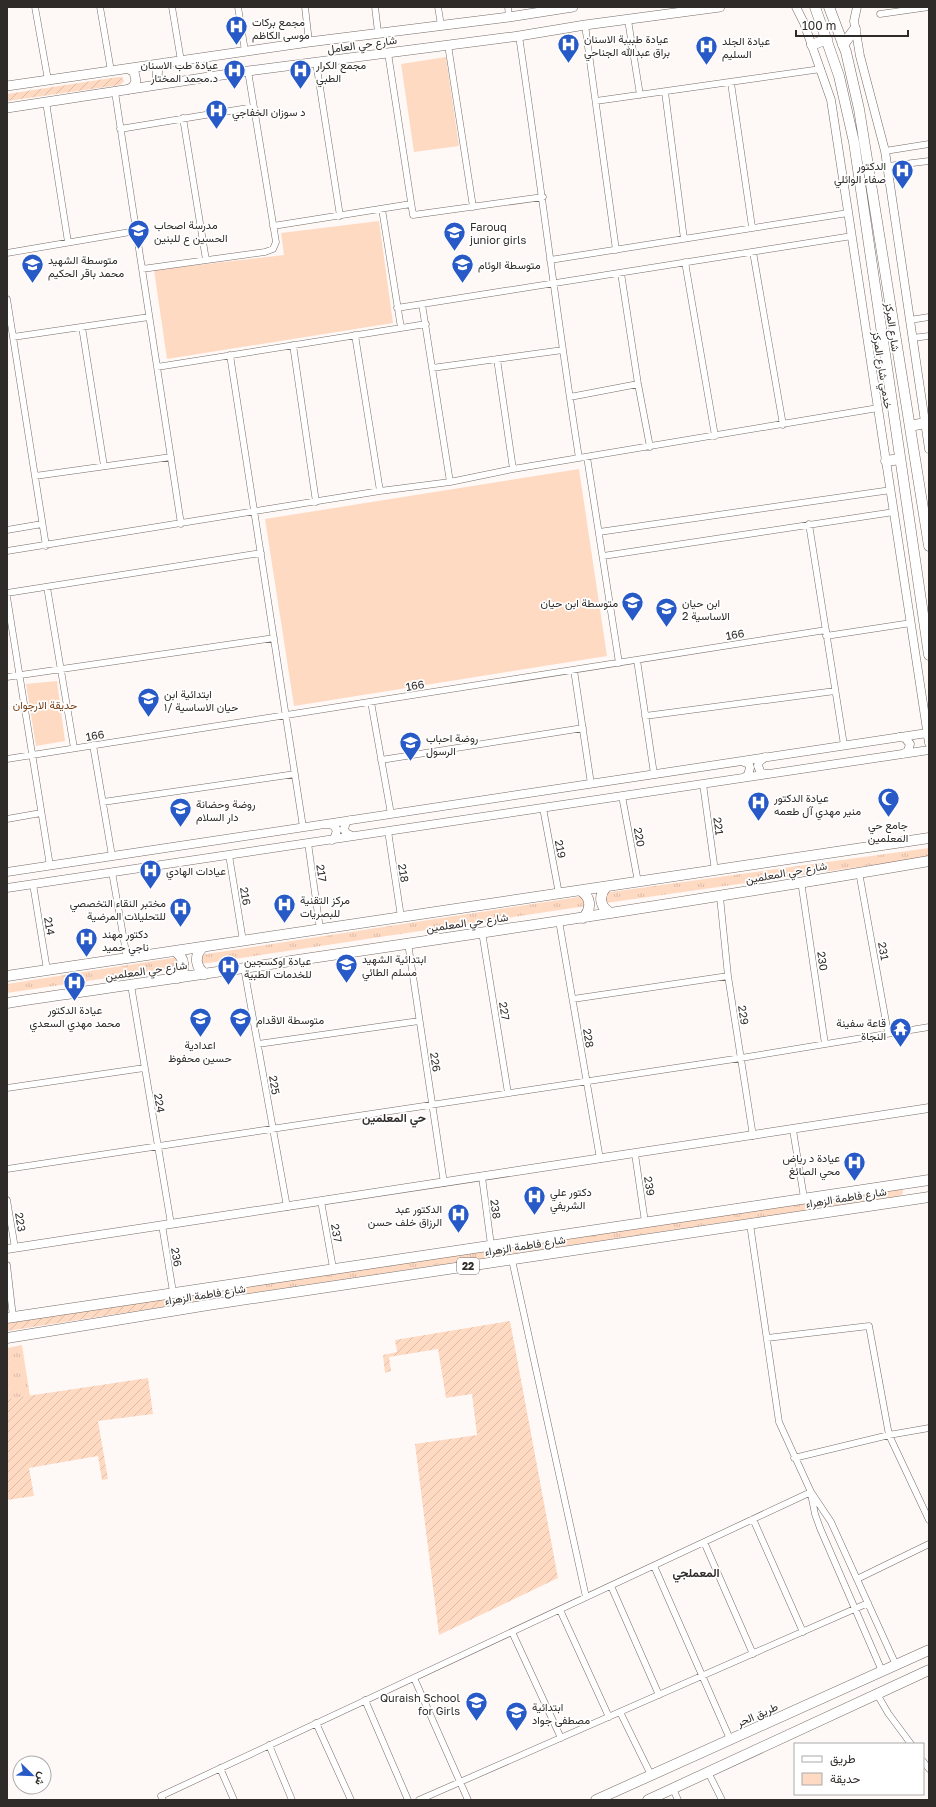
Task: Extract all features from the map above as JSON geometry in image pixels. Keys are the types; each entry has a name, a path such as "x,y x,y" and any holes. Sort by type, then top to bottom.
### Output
{"main road":[{"name":"شارع حي العامل","path":"7,86 378,32 509,17 573,7"},
{"name":"شارع حي العامل","path":"7,108 316,62 519,36 585,25 628,20 669,11 720,7"},
{"name":"شارع المركز","path":"815,7 843,90 854,142 929,655"},
{"name":"شارع المركز","path":"829,7 850,68 859,109 929,546"},
{"path":"843,45 855,29"},
{"path":"812,45 827,39"},
{"path":"164,63 158,68 157,76 162,82 168,83"},
{"path":"127,90 133,87 136,81 134,72 129,69"},
{"path":"910,426 925,423"},
{"path":"886,461 900,459"},
{"name":"شارع حي المعلمين","path":"7,976 927,838"},
{"name":"شارع حي المعلمين","path":"7,1003 584,918 720,897 801,881 927,862"},
{"path":"606,887 602,893 601,900 603,906 611,913"},
{"path":"581,891 588,897 590,904 588,913 584,918"},
{"path":"203,947 198,952 197,959 198,966 205,974"},
{"path":"175,951 182,957 184,964 183,970 178,978"},
{"path":"927,1180 922,1189 927,1197"},
{"name":"شارع فاطمة الزهراء","path":"10,1318 173,1292 927,1180"},
{"path":"903,1183 908,1192 905,1200"},
{"name":"شارع فاطمة الزهراء","path":"7,1338 208,1305 927,1197"},
{"path":"230,1284 226,1293 231,1302"},
{"path":"206,1288 210,1296 208,1305"},
{"name":"طريق الحر","path":"596,1800 611,1796 651,1775 929,1650"},
{"path":"648,1800 929,1670"}],"street":[{"path":"35,7 48,80"},
{"path":"100,7 111,71"},
{"path":"172,7 181,61"},
{"path":"238,7 245,52"},
{"path":"305,7 309,42"},
{"path":"375,7 378,32"},
{"path":"438,7 441,25"},
{"path":"508,7 509,17"},
{"name":"خدمي شارع المركز","path":"796,7 812,45 831,100 929,743"},
{"path":"857,7 855,29 860,56 888,166 929,449"},
{"path":"880,14 929,7"},
{"path":"628,20 640,95"},
{"path":"585,25 616,250"},
{"path":"519,36 579,458"},
{"path":"448,45 473,207"},
{"path":"388,53 413,215 543,197"},
{"path":"316,62 340,216"},
{"path":"596,101 821,69"},
{"path":"142,269 265,252 274,249 276,242 248,72"},
{"path":"730,83 752,227"},
{"path":"115,92 181,524"},
{"path":"664,92 684,239"},
{"path":"46,102 68,242"},
{"path":"120,129 254,107"},
{"path":"183,118 206,260"},
{"path":"885,151 929,144"},
{"path":"888,166 929,161"},
{"path":"273,226 411,204"},
{"path":"382,209 401,328"},
{"path":"550,260 848,213"},
{"path":"7,253 136,231"},
{"path":"397,308 852,236"},
{"path":"754,252 783,425"},
{"path":"685,262 715,436"},
{"path":"621,273 638,384 650,447"},
{"path":"7,299 8,318 13,337 46,546"},
{"path":"422,304 450,482"},
{"path":"13,337 149,317"},
{"path":"910,320 929,317"},
{"path":"157,367 426,324"},
{"path":"82,327 104,466"},
{"path":"355,336 380,491"},
{"path":"912,338 929,336"},
{"path":"293,345 316,502"},
{"path":"7,348 14,347"},
{"path":"432,368 563,350"},
{"path":"230,356 303,827"},
{"path":"497,359 514,469"},
{"path":"570,397 638,384"},
{"path":"7,551 46,546 380,491 450,482 514,469 878,408"},
{"path":"35,476 171,457"},
{"path":"587,457 619,663"},
{"path":"599,532 890,490"},
{"path":"603,556 894,512"},
{"path":"7,530 42,524"},
{"path":"809,524 844,745"},
{"path":"7,593 260,553"},
{"path":"47,587 74,748"},
{"path":"7,597 50,866"},
{"name":"166","path":"7,759 637,660 826,633 911,623"},
{"path":"7,677 274,638"},
{"path":"637,660 654,774"},
{"path":"574,670 591,784"},
{"path":"645,716 835,691"},
{"path":"371,702 391,814"},
{"path":"382,760 583,728"},
{"path":"7,872 927,733"},
{"path":"899,737 905,738 910,744 908,751 903,754"},
{"path":"94,745 112,856"},
{"path":"7,888 929,750"},
{"path":"765,757 759,762 758,766 762,772 767,774"},
{"path":"742,761 748,764 750,768 748,775 745,778"},
{"path":"103,802 295,774"},
{"name":"221","path":"703,784 715,870"},
{"name":"220","path":"622,796 638,882"},
{"name":"219","path":"543,808 559,894"},
{"path":"7,819 41,813"},
{"path":"350,820 346,822 344,829 346,833 352,836"},
{"path":"328,824 333,824 337,830 335,837 332,840"},
{"name":"218","path":"388,831 402,917"},
{"name":"217","path":"308,843 320,929"},
{"name":"216","path":"229,855 243,941"},
{"path":"90,860 85,865 85,869 86,872 92,875"},
{"path":"70,863 76,866 77,869 77,873 72,878"},
{"path":"112,872 127,958"},
{"name":"231","path":"859,872 888,1033"},
{"name":"230","path":"801,881 825,1044"},
{"name":"214","path":"33,884 47,970"},
{"name":"229","path":"720,897 728,976 753,1136"},
{"name":"228","path":"559,921 600,1159"},
{"name":"227","path":"482,932 508,1093"},
{"name":"226","path":"408,943 444,1183"},
{"name":"225","path":"244,968 287,1206"},
{"path":"572,999 728,976"},
{"name":"224","path":"131,985 171,1224"},
{"path":"258,1044 419,1021"},
{"path":"7,1169 741,1058 929,1027"},
{"path":"7,1088 144,1068"},
{"path":"11,1248 929,1108"},
{"path":"792,1130 804,1198"},
{"name":"239","path":"635,1154 645,1222"},
{"name":"238","path":"482,1177 491,1245"},
{"name":"223","path":"7,1200 11,1248"},
{"name":"237","path":"321,1201 333,1268"},
{"path":"750,1224 779,1422 794,1458 811,1492 829,1518 896,1665"},
{"name":"236","path":"162,1226 173,1292"},
{"path":"512,1260 586,1597"},
{"path":"7,1264 10,1318"},
{"path":"767,1338 868,1326 889,1435 929,1520"},
{"path":"794,1458 889,1435 929,1428"},
{"path":"163,1800 161,1796 811,1492"},
{"path":"811,1492 817,1521 882,1671"},
{"path":"753,1519 803,1632"},
{"path":"704,1542 753,1654"},
{"path":"857,1579 929,1544"},
{"path":"654,1566 730,1739"},
{"path":"611,1586 659,1695"},
{"path":"419,1800 868,1603"},
{"path":"560,1610 609,1717"},
{"path":"512,1632 561,1738"},
{"path":"414,1678 468,1800"},
{"path":"877,1694 888,1713 910,1743"},
{"path":"365,1700 408,1800"},
{"path":"620,1712 651,1775"},
{"path":"316,1723 351,1800"},
{"path":"269,1745 292,1800"},
{"path":"220,1768 234,1800"},
{"path":"708,1772 722,1800"},
{"path":"673,1789 678,1800"}],"green space":[{"path":"446,57 459,146 414,152 401,64"},
{"path":"122,77 124,81 120,85 7,101 7,94"},
{"path":"379,221 393,323 167,359 154,270 284,255 281,233"},
{"path":"579,469 607,656 294,706 265,519"},
{"name":"حديقة الارجوان","path":"57,681 65,741 36,746 26,684"},
{"path":"929,848 929,857 606,903 604,893"},
{"path":"585,896 586,906 201,964 200,955"},
{"path":"179,957 181,967 7,993 7,984"},
{"path":"902,1189 903,1193 900,1196 231,1296 228,1293 230,1289"},
{"path":"205,1292 210,1295 207,1300 7,1331 7,1323"},
{"path":"510,1321 558,1578 439,1635 415,1444 477,1435 472,1394 446,1398 438,1349 389,1357 391,1371 385,1373 383,1355 397,1352 395,1340"},
{"path":"22,1345 30,1396 7,1399 7,1348"},
{"path":"148,1378 153,1414 98,1421 108,1479 102,1480 98,1456 29,1468 34,1496 7,1500 7,1399"}],"place":[{"name":"مجمع بركات موسى الكاظم","path":"236,46"},
{"name":"عيادة طبيبة الاسنان براق عبدالله الجناحي","path":"569,64"},
{"name":"عيادة الجلد السليم","path":"707,66"},
{"name":"عيادة طب الاسنان د.محمد المختار","path":"234,90"},
{"name":"مجمع الكرار الطبي","path":"300,90"},
{"name":"د سوزان الخفاجي","path":"216,130"},
{"name":"الدكتور صفاء الوائلي","path":"902,190"},
{"name":"مدرسة اصحاب الحسين ع للبنين","path":"139,250"},
{"name":"Farouq junior girls","path":"454,252"},
{"name":"متوسطة الشهيد محمد باقر الحكيم","path":"33,284"},
{"name":"متوسطة الوئام","path":"463,284"},
{"name":"متوسطة ابن حيان","path":"633,622"},
{"name":"ابن حيان الاساسية 2","path":"667,628"},
{"name":"ابتدائية ابن حيان الاساسية /١","path":"148,718"},
{"name":"روضة احباب الرسول","path":"410,762"},
{"name":"جامع حي المعلمين","path":"888,818"},
{"name":"عيادة الدكتور منير مهدي آل طعمه","path":"759,822"},
{"name":"روضة وحضانة دار السلام","path":"180,828"},
{"name":"عيادات الهادي","path":"151,890"},
{"name":"مركز التقنية للبصريات","path":"284,924"},
{"name":"مختبر النقاء التخصصي للتحليلات المرضية","path":"181,928"},
{"name":"دكتور مهند ناجي حميد","path":"87,958"},
{"name":"ابتدائية الشهيد مسلم الطائي","path":"347,984"},
{"name":"عيادة اوكسجين للخدمات الطبية","path":"229,986"},
{"name":"عيادة الدكتور محمد مهدي السعدي","path":"75,1002"},
{"name":"اعدادية حسين محفوظ","path":"200,1038"},
{"name":"متوسطة الاقدام","path":"240,1038"},
{"name":"قاعة سفينة النجاة","path":"901,1048"},
{"name":"عيادة د رياض محي الصائغ","path":"855,1182"},
{"name":"دكتور علي الشريفي","path":"534,1216"},
{"name":"الدكتور عبد الرزاق خلف حسن","path":"458,1234"},
{"name":"Quraish School for Girls","path":"476,1722"},
{"name":"ابتدائية مصطفى جواد","path":"517,1732"}],"district":[{"name":"حي المعلمين","path":"394,1117"},
{"name":"المعملجي","path":"696,1572"}]}
